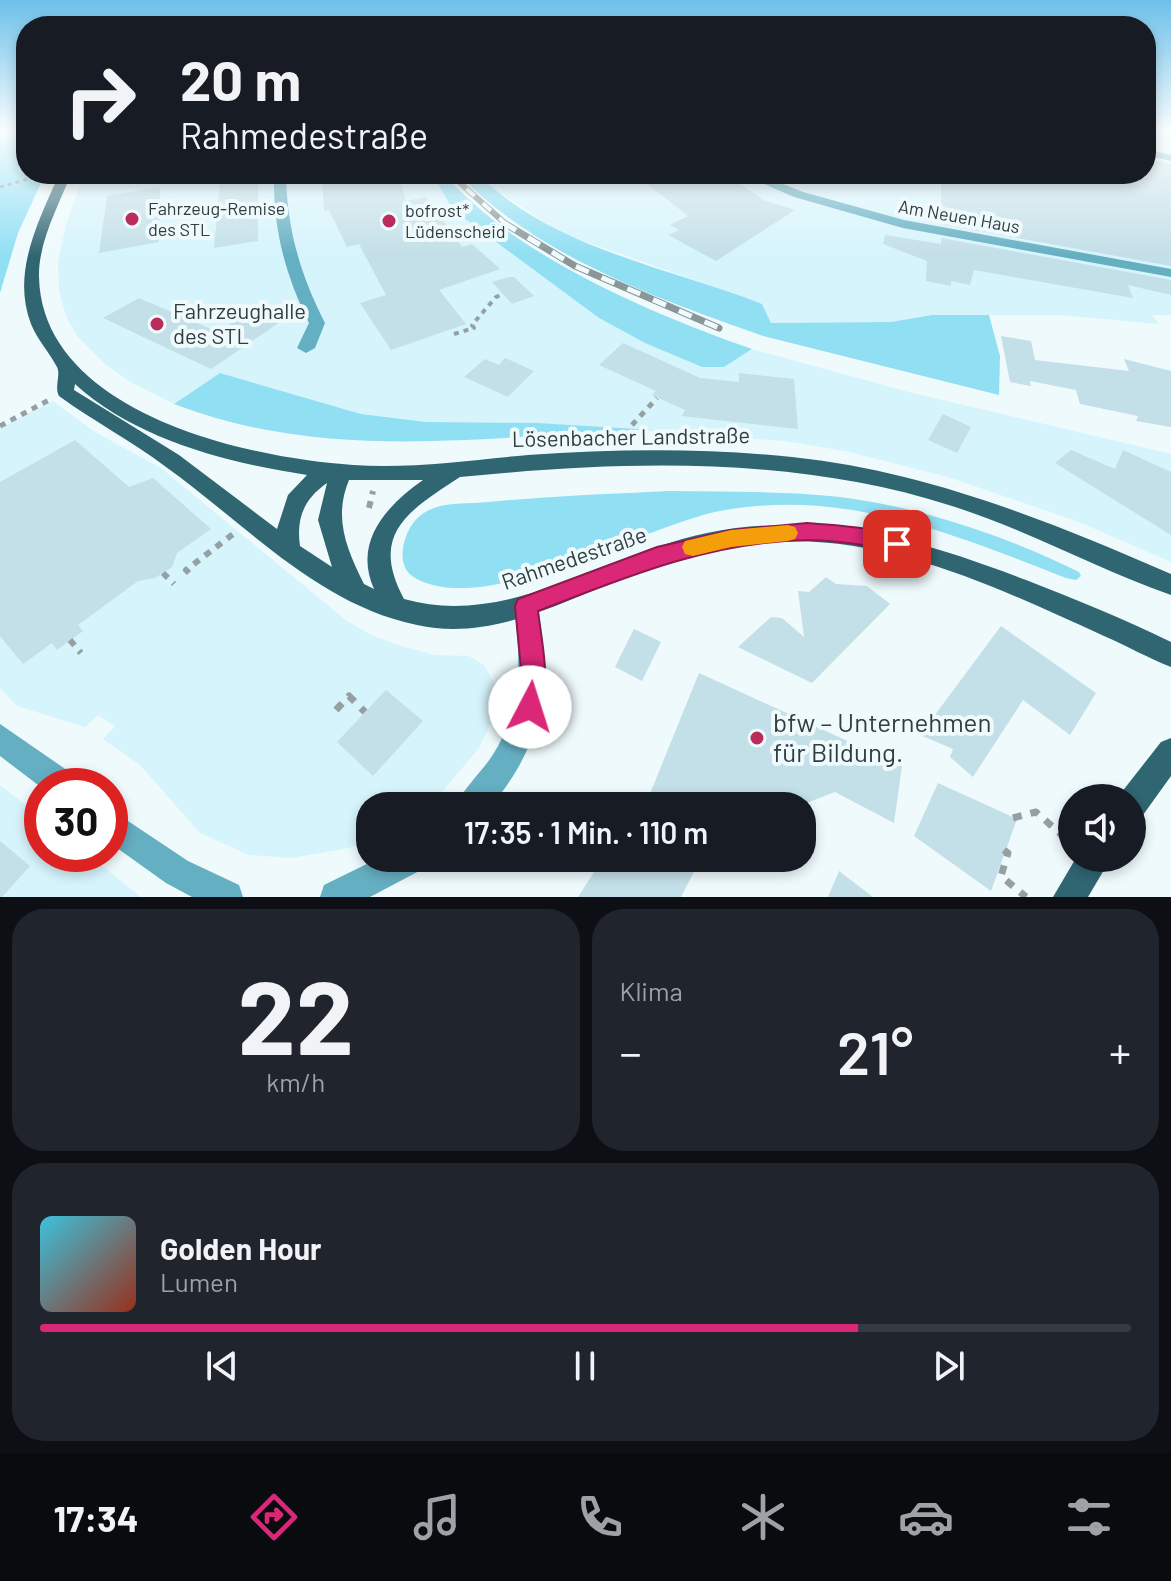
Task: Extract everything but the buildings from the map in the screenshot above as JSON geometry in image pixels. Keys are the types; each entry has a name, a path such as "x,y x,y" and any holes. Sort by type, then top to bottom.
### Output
{"main road":[{"path":"61,184 40,237 31,277 35,316 50,350 67,369 124,410 175,436 337,472"},
{"path":"65,392 67,369"},
{"name":"Rahmedestraße","path":"65,392 109,424 171,459 307,565 357,595 418,615 451,618 526,606 657,556 731,539 807,532 857,535 948,559 1104,623 1171,655"},
{"name":"Lösenbacher Landstraße","path":"456,469 637,459 754,461 826,468 949,497 1053,534 1171,585"},
{"path":"289,549 288,525 297,496 319,476 337,472 456,469"},
{"path":"396,608 378,568 379,545 386,527 424,490 456,469"},
{"path":"337,472 328,523 357,595"},
{"path":"1146,785 1171,752"},
{"path":"1069,897 1086,872"}],"street":[{"path":"280,184 279,214 288,259 317,323 306,348"},
{"name":"Am Neuen Haus","path":"771,184 897,225 1171,273"},
{"path":"485,792 513,745 530,707 533,669 526,606"},
{"path":"0,738 39,768"},
{"path":"128,837 177,872 227,897"},
{"path":"336,897 385,872"}],"path":[{"path":"454,334 474,328 472,325 488,306 503,294"},
{"path":"0,426 65,392"},
{"path":"632,425 657,398"},
{"path":"189,573 186,570 238,531"},
{"path":"163,573 174,584"},
{"path":"70,640 81,653"},
{"path":"336,710 349,696 365,712"},
{"path":"1013,818 1036,812 1058,832"},
{"path":"1004,850 1008,853 1001,876 1026,897"}],"shaded area":[{"path":"0,172 16,172 16,184 40,184 18,233 0,293"},
{"path":"1156,172 1171,172 1171,315 1152,315 1159,324 1059,315 932,315 891,322 771,323 762,304 561,233 489,184 1156,184"},
{"path":"80,184 438,184 454,210 599,318 645,343 702,367 724,367 752,349 909,392 1171,454 1171,562 1079,522 948,477 845,451 784,441 538,423 426,422 361,414 220,373 174,404 129,381 105,364 77,336 66,316 59,290 58,262"},
{"path":"438,184 455,184 507,231 587,279 672,319 752,349 724,367 702,367 645,343 599,318 453,210"},
{"path":"469,184 490,184 541,221 576,238 762,304 771,323 891,322 932,315 989,315 1000,356 999,395 763,336 683,307 561,251 489,203"},
{"path":"220,373 361,414 426,422 538,423 652,430 471,440 351,440 292,434 233,423 174,404"},
{"path":"53,401 95,432 161,468 347,621 371,635 401,646 435,655 469,656 484,665 495,685 495,714 479,748 442,792 356,792 356,845 349,848 292,858 249,855 200,833 140,765 103,739 115,726 98,715 85,727 17,706 0,688 0,428"},
{"path":"669,491 819,495 901,508 993,535 1079,572 1081,576 1076,580 1066,578 902,520 859,511 771,505 725,510 692,518 565,565 521,579 479,587 442,587 412,576 404,566 403,548 411,526 418,517 440,506"},
{"path":"0,785 24,804 24,872 110,872 141,897 0,897"}],"railway":[{"path":"461,184 506,224"},
{"path":"506,224 575,266 719,328"}],"slow traffic":[{"path":"693,547 752,535 788,533"}],"place":[{"name":"Fahrzeug-Remise des STL","path":"132,219"},
{"name":"bofrost* Lüdenscheid","path":"389,221"},
{"name":"Fahrzeughalle des STL","path":"157,324"},
{"name":"bfw – Unternehmen für Bildung.","path":"757,738"}],"route":[{"path":"530,707 533,669 526,606 657,556 752,535 807,532 857,535 897,544"}]}
